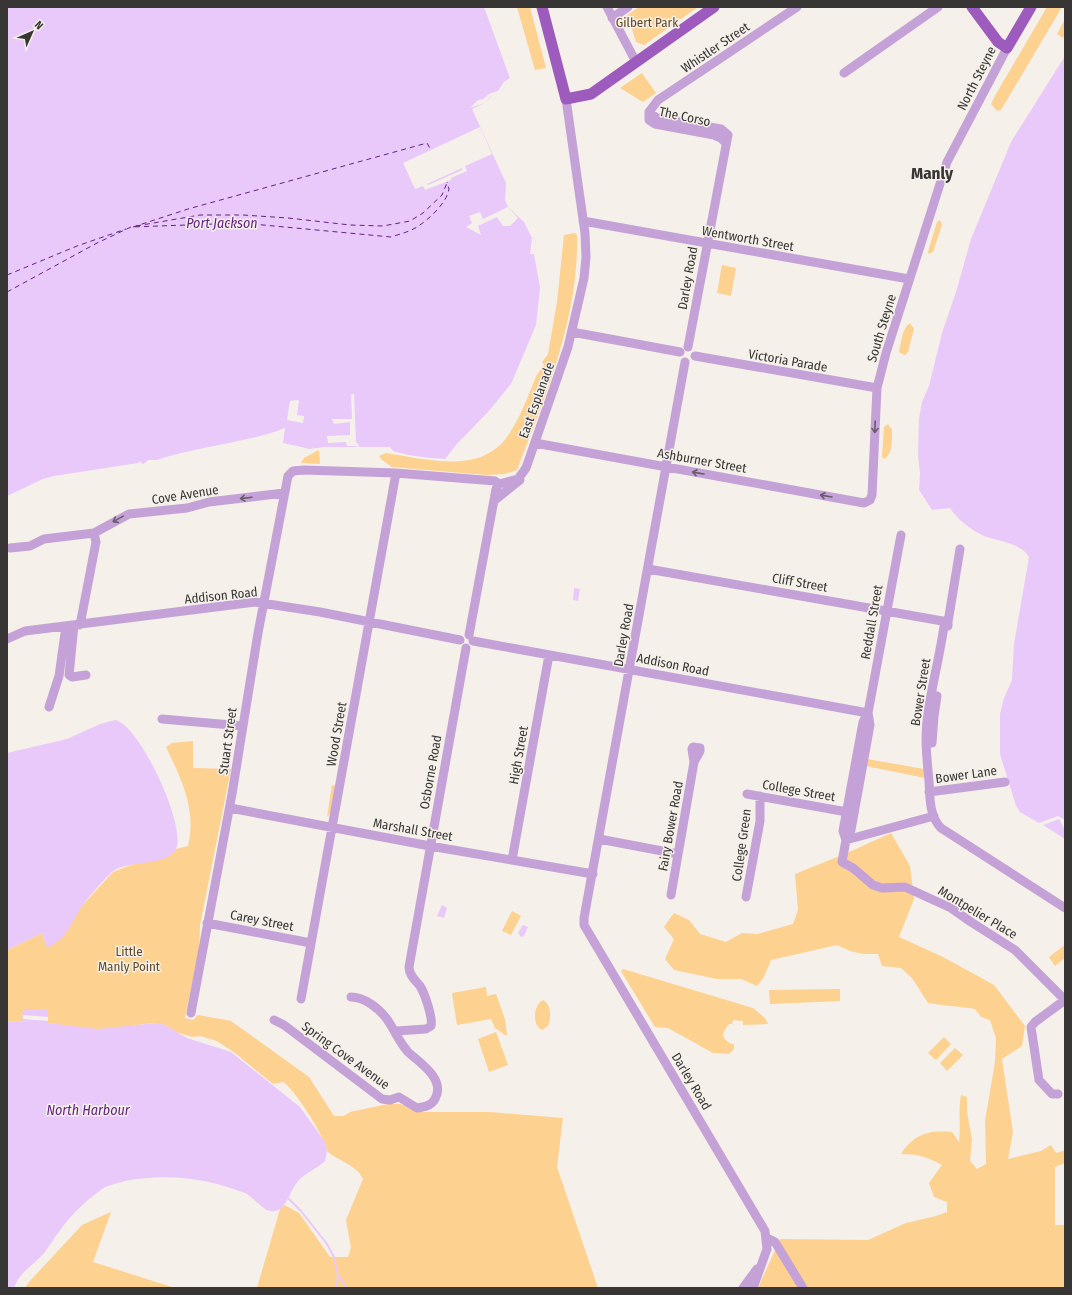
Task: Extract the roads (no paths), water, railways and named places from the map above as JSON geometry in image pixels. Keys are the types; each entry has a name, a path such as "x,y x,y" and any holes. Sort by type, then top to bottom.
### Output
{"main road":[{"path":"542,7 566,99 591,94 714,7"},
{"path":"972,7 998,42 1006,48"},
{"name":"North Steyne","path":"1006,48 1031,7"}],"street":[{"path":"607,7 636,62"},
{"path":"612,18 628,7"},
{"name":"Whistler Street","path":"649,112 658,100 798,7"},
{"path":"844,73 938,7"},
{"name":"North Steyne","path":"947,162 1006,48"},
{"name":"East Esplanade","path":"523,475 561,369 572,332 584,278 586,245 566,99"},
{"name":"The Corso","path":"649,112 649,120 655,124 714,135 721,138 725,142"},
{"name":"Darley Road","path":"688,347 725,142"},
{"name":"South Steyne","path":"864,503 870,500 872,495 877,388 886,353 947,162"},
{"name":"Wentworth Street","path":"583,221 909,279"},
{"path":"572,332 680,352"},
{"path":"688,347 694,350 695,356 691,362 685,362 680,359 680,352 683,348 688,347"},
{"name":"Victoria Parade","path":"695,356 877,388"},
{"name":"Darley Road","path":"685,362 586,912 592,938 765,1231 767,1238"},
{"name":"Ashburner Street","path":"535,442 864,503"},
{"name":"Stuart Street","path":"191,1013 230,808 284,493 290,473 304,470 396,473"},
{"path":"396,473 495,481 499,484 514,481 523,475"},
{"name":"Wood Street","path":"301,1000 396,473"},
{"path":"495,500 515,485 523,475"},
{"path":"463,644 471,646 471,638 499,484"},
{"name":"Cove Avenue","path":"94,533 128,514 187,508 209,502 284,493"},
{"path":"10,548 30,546 44,538 94,533 96,542 49,707"},
{"name":"Reddall Street","path":"846,840 843,831 863,722 868,713 901,535"},
{"name":"Bower Street","path":"934,816 932,792 932,735 960,549"},
{"name":"Cliff Street","path":"648,569 948,622"},
{"name":"Addison Road","path":"7,639 25,631 255,602 369,622 463,644"},
{"path":"73,626 69,675 72,677 86,675"},
{"name":"Addison Road","path":"471,638 550,655 868,713"},
{"name":"Osborne Road","path":"396,1031 426,1029 431,1026 432,1020 421,988 409,972 463,644"},
{"name":"High Street","path":"512,860 550,655"},
{"name":"Reddall Street","path":"842,862 846,840 851,830 870,724 868,713"},
{"path":"162,719 243,726"},
{"name":"Fairy Bower Road","path":"671,895 694,762"},
{"name":"Bower Lane","path":"932,792 1005,782"},
{"name":"College Street","path":"747,794 847,812"},
{"name":"College Green","path":"746,897 760,821 760,796"},
{"name":"Marshall Street","path":"230,808 430,846 593,874"},
{"path":"846,840 934,816 942,828 1065,908"},
{"path":"599,839 678,854"},
{"name":"Montpelier Place","path":"842,862 853,868 873,886 882,888 905,887 951,908 970,922 1015,950 1065,1000 1035,1022 1031,1027 1039,1080 1052,1094 1058,1094"},
{"name":"Carey Street","path":"207,923 311,943"},
{"name":"Spring Cove Avenue","path":"274,1020 382,1099 390,1100 399,1098 410,1106 424,1108 434,1101 437,1094 435,1080 422,1064 408,1051 382,1012 357,997 351,997"},
{"path":"753,1288 766,1249 767,1238 775,1242 803,1288"},
{"path":"743,1288 760,1265"}],"water":[{"name":"Port Jackson","path":"7,7 484,7 511,81 506,84 501,93 493,95 485,103 472,109 506,183 505,200 508,207 524,222 532,238 536,239 534,254 540,288 536,325 511,384 488,412 456,445 445,459 406,454 393,451 390,447 324,447 310,449 283,443 285,428 255,437 189,451 157,460 148,460 142,464 140,461 138,463 54,476 43,479 7,496"},
{"path":"1065,56 1065,820 1058,816 1039,823 1020,812 1016,806 1000,754 1000,714 1004,698 1012,680 1014,644 1029,557 1021,549 1009,543 984,536 975,531 965,524 950,508 932,510 919,490 919,419 922,402 929,386 942,333 956,292 971,239 1011,142"},
{"path":"574,588 580,589 578,601 573,600"},
{"path":"115,720 125,726 136,739 159,777 168,799 174,820 178,837 176,849 171,855 156,861 127,865 112,872 80,909 64,936 54,944 47,948 42,933 7,950 7,753 67,739 100,724"},
{"path":"1059,819 1065,830 1065,839 1043,825"},
{"path":"442,905 447,908 444,918 437,916"},
{"path":"523,925 528,927 524,936 521,937 518,933"},
{"name":"North Harbour","path":"23,1010 48,1010 48,1023 98,1029 156,1023 165,1025 187,1038 231,1052 300,1107 325,1142 327,1151 325,1161 299,1180 283,1206 275,1211 267,1210 245,1193 216,1184 186,1178 156,1177 125,1181 107,1186 93,1196 72,1216 43,1254 20,1276 14,1288 7,1288 7,1021 31,1022 22,1021"}],"waterway":[{"path":"288,1198 301,1211 327,1244 334,1257 338,1275 347,1288"},
{"path":"336,1288 338,1275"}],"district":[{"name":"Manly","path":"932,173"}],"park label":[{"name":"Gilbert Park","path":"647,22"},
{"name":"Little Manly Point","path":"129,958"}]}
